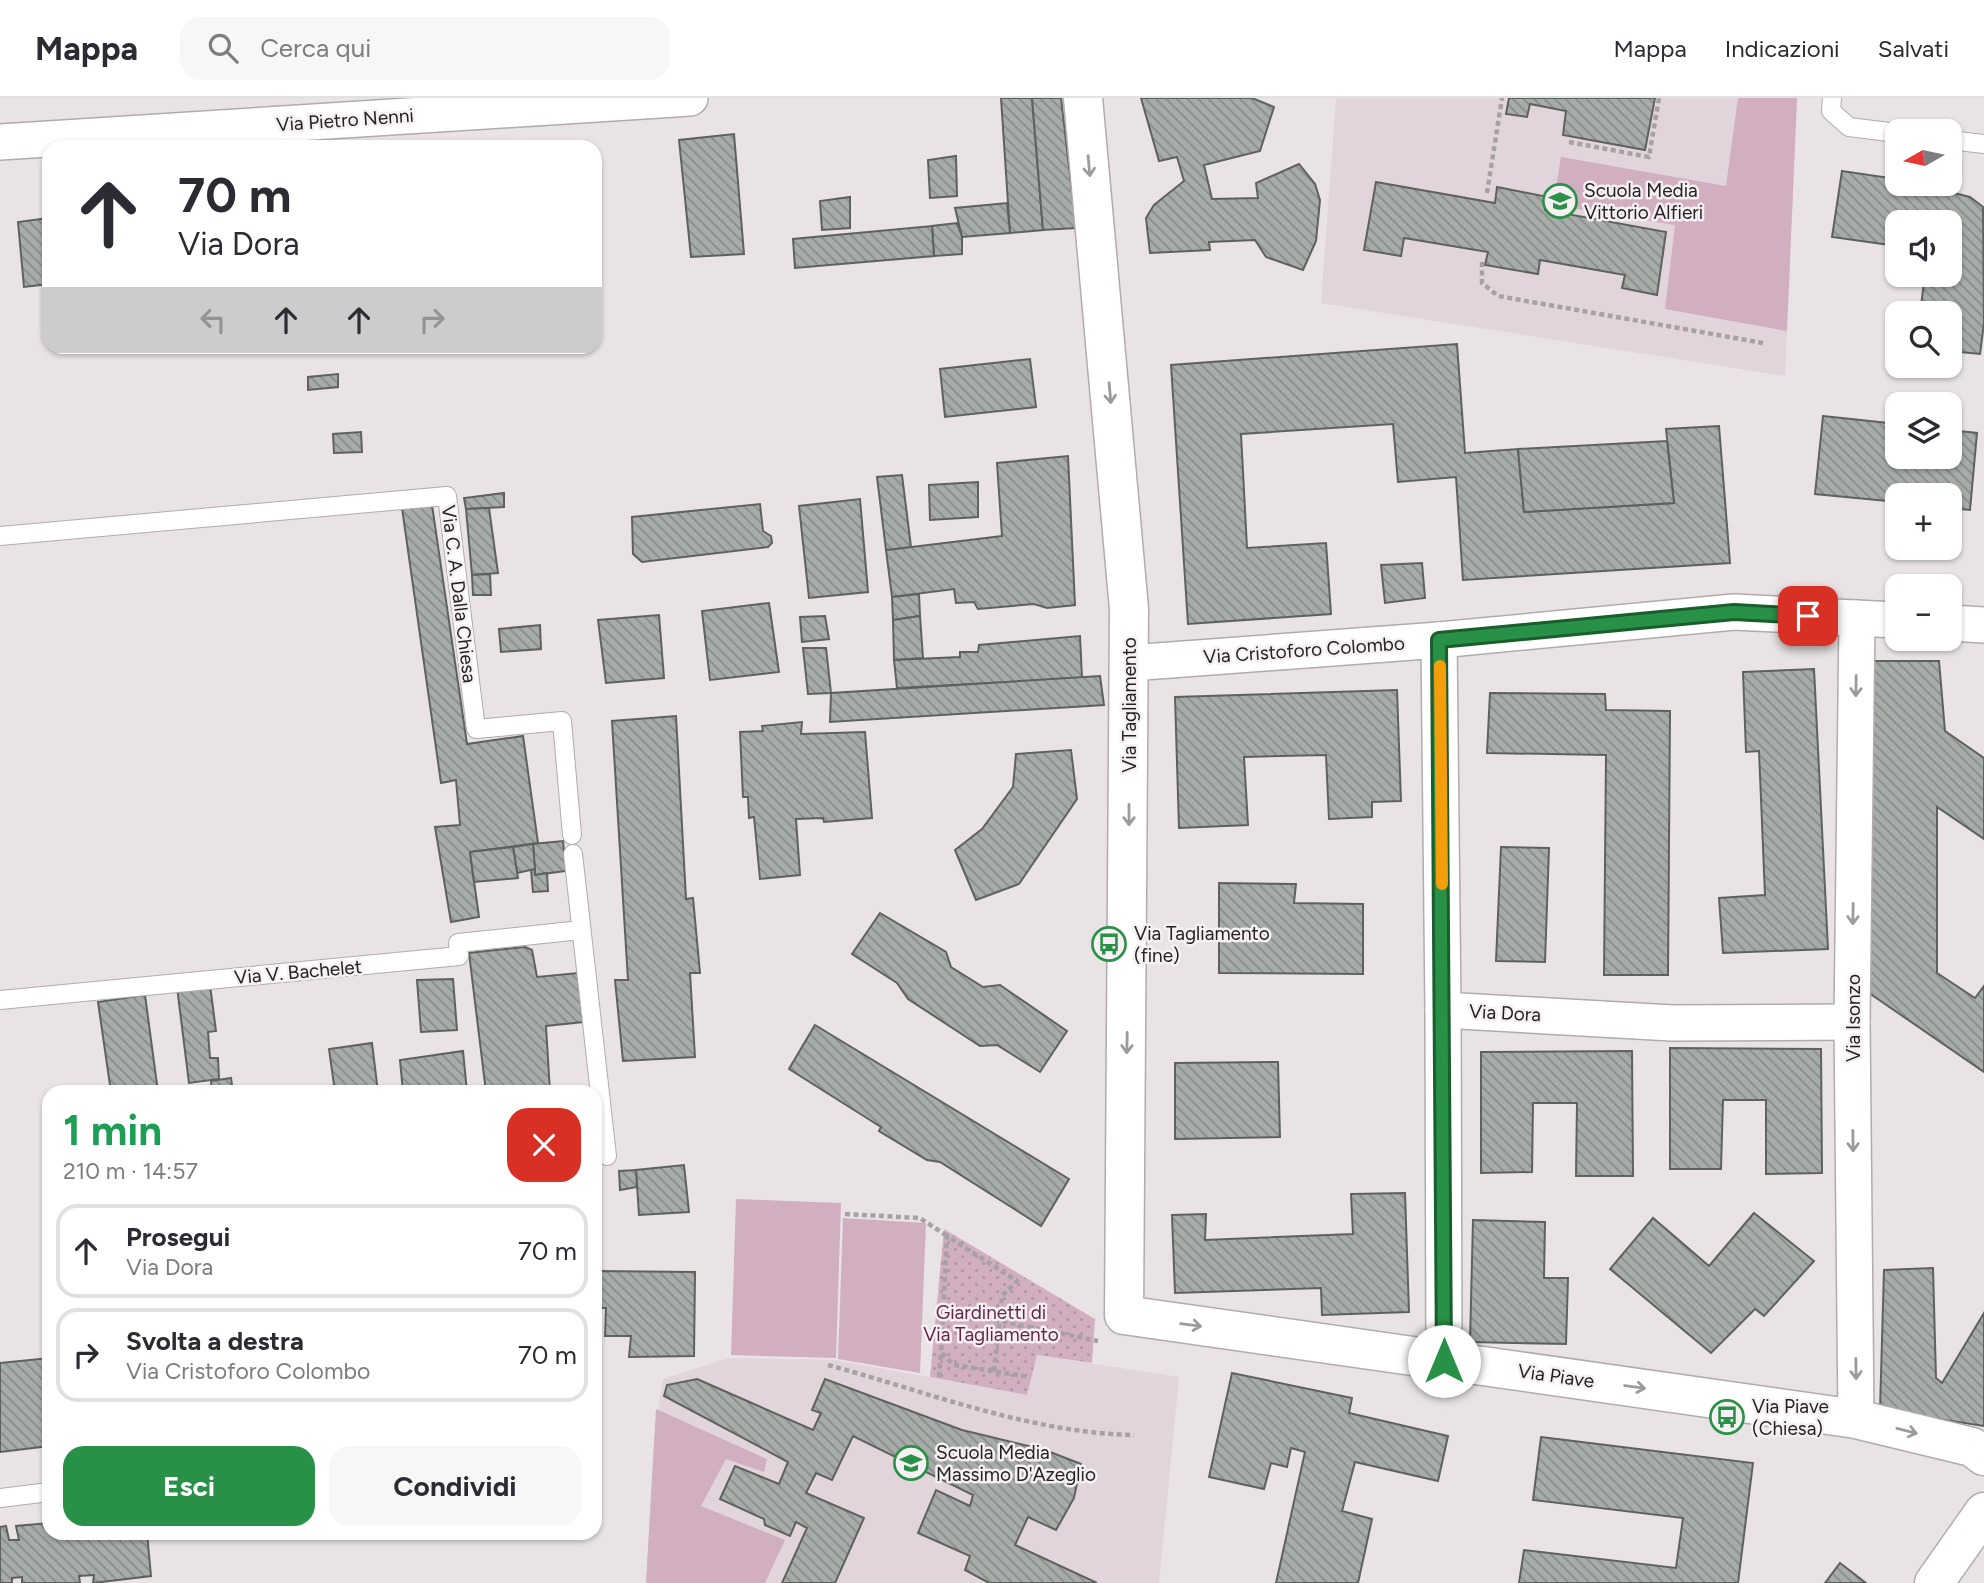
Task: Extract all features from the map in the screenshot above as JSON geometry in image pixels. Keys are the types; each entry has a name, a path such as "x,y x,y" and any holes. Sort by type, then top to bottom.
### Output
{"main road":[{"name":"Via Tagliamento","path":"1083,98 1129,609 1124,1314"},
{"name":"Via Piave","path":"1124,1314 1856,1419 1972,1447 1984,1456"},
{"path":"1934,1583 1982,1520"}],"street":[{"name":"Via Pietro Nenni","path":"0,142 690,98"},
{"name":"Via Cristoforo Colombo","path":"1130,663 1439,640 1734,612 1885,619"},
{"name":"Via Isonzo","path":"1856,1419 1852,1022 1857,618"},
{"path":"1962,624 1984,625"},
{"name":"Via Dora","path":"1439,640 1443,1010 1672,1023 1852,1022"},
{"path":"1443,1010 1444,1361"}],"lane":[{"path":"1832,98 1831,111 1849,127 1885,132"},
{"path":"1962,141 1984,144"},
{"name":"Via C. A. Dalla Chiesa","path":"0,536 447,496 476,729 562,721 572,835"},
{"path":"573,854 599,1085"},
{"name":"Via V. Bachelet","path":"0,1000 459,956 458,943 581,930"},
{"path":"602,1113 607,1156"},
{"path":"0,1497 42,1494"}],"path":[{"path":"1487,193 1502,98"},
{"path":"1569,142 1649,157 1660,98"},
{"path":"1482,262 1482,283 1497,296 1763,344"},
{"path":"845,1214 920,1218 1017,1281 1002,1296 994,1371"},
{"path":"939,1377 947,1236"},
{"path":"943,1317 999,1321 1102,1342 1124,1314"},
{"path":"941,1352 954,1366 1030,1377"},
{"path":"828,1365 944,1399 1092,1434 1134,1435"}],"shaded area":[{"name":"Scuola Media Vittorio Alfieri","path":"1336,98 1797,98 1785,376 1321,303"},
{"name":"Scuola Media Massimo D'Azeglio","path":"1037,1355 1179,1377 1159,1583 646,1583 654,1438 663,1379 729,1358 835,1360 1027,1395"}],"green space":[{"path":"1738,98 1797,98 1787,331 1665,309 1675,225 1553,205 1561,157 1726,186"},
{"path":"736,1199 841,1203 836,1358 731,1355"},
{"path":"843,1218 926,1223 920,1373 838,1359"},
{"name":"Giardinetti di Via Tagliamento","path":"944,1229 1095,1319 1092,1363 1037,1355 1027,1395 930,1377"},
{"path":"656,1409 767,1459 764,1472 726,1459 701,1506 785,1540 765,1583 646,1583"}],"building":[{"path":"1001,98 1032,98 1043,230 1010,233"},
{"path":"1032,98 1061,98 1076,228 1043,230"},
{"path":"1141,98 1252,98 1274,107 1260,151 1204,165 1212,199 1258,198 1256,183 1299,164 1315,184 1320,200 1316,241 1303,270 1266,257 1255,240 1209,242 1210,250 1150,253 1146,218 1154,205 1184,181 1177,157 1159,161"},
{"path":"1509,98 1655,98 1645,150 1563,135 1566,111 1530,104 1527,117 1506,114"},
{"path":"734,134 744,254 691,257 679,140"},
{"path":"956,156 957,196 930,198 928,160"},
{"path":"1842,171 1885,177 1885,196 1962,195 1970,197 1983,207 1984,323 1980,354 1962,352 1962,301 1922,301 1923,287 1962,287 1962,210 1885,210 1885,244 1832,237"},
{"path":"1376,182 1495,203 1497,187 1548,197 1545,210 1666,232 1657,295 1622,288 1625,275 1540,260 1538,274 1485,265 1488,252 1404,238 1401,256 1364,250"},
{"path":"850,197 850,228 822,230 820,201"},
{"path":"1007,203 1010,233 962,237 955,208"},
{"path":"42,219 42,285 24,287 18,222"},
{"path":"957,223 962,237 962,254 934,256 932,226"},
{"path":"932,226 934,256 795,268 793,239"},
{"path":"1457,344 1465,453 1518,449 1524,512 1674,503 1666,429 1719,426 1730,563 1463,580 1456,477 1398,482 1393,424 1241,434 1247,548 1326,543 1331,614 1188,624 1171,365"},
{"path":"1030,359 1036,407 945,417 940,369"},
{"path":"338,374 338,387 308,390 308,377"},
{"path":"1823,416 1885,423 1885,469 1962,469 1962,431 1977,433 1970,510 1962,509 1962,483 1885,483 1885,501 1815,494"},
{"path":"361,432 362,452 334,453 333,434"},
{"path":"1667,441 1674,503 1524,512 1518,449"},
{"path":"1068,456 1075,605 1047,608 1034,604 978,609 974,602 956,603 954,589 892,597 886,550 1002,536 997,463"},
{"path":"902,475 911,547 886,550 877,477"},
{"path":"978,482 978,517 930,520 929,485"},
{"path":"504,493 504,507 466,509 464,498"},
{"path":"860,499 868,592 809,598 799,506"},
{"path":"760,504 763,531 771,536 772,543 768,547 642,562 633,554 632,517"},
{"path":"432,505 467,744 523,736 538,843 470,852 479,917 451,922 435,827 460,825 456,780 441,783 402,508"},
{"path":"489,508 498,573 472,575 466,509"},
{"path":"1422,563 1425,598 1385,603 1381,565"},
{"path":"490,574 491,595 473,595 472,575"},
{"path":"919,594 920,616 893,620 892,597"},
{"path":"769,603 779,672 710,680 702,611"},
{"path":"659,615 664,678 606,683 598,620"},
{"path":"825,616 829,639 802,642 800,617"},
{"path":"920,616 923,658 894,660 893,620"},
{"path":"540,625 541,649 501,652 499,629"},
{"path":"1080,636 1082,678 897,688 894,660 960,657 960,652 978,652 979,645"},
{"path":"803,648 826,648 831,693 808,694"},
{"path":"1869,661 1939,661 1945,731 1984,758 1984,839 1937,807 1937,973 1975,998 1984,986 1984,1072 1869,993"},
{"path":"1814,669 1828,949 1723,953 1719,898 1765,895 1759,751 1746,752 1743,672"},
{"path":"1100,676 1104,705 830,722 831,693"},
{"path":"1397,690 1401,801 1372,802 1372,817 1329,819 1326,755 1244,757 1248,825 1179,828 1175,697"},
{"path":"1490,693 1605,694 1606,710 1670,711 1668,975 1604,975 1606,755 1487,753"},
{"path":"676,716 686,899 693,898 700,973 690,973 695,1057 623,1061 615,980 628,980 612,721"},
{"path":"802,722 801,734 865,732 872,818 824,822 823,818 796,819 800,875 760,879 754,817 749,818 748,797 743,797 740,732 763,731 762,726"},
{"path":"1071,750 1077,799 1019,884 976,900 955,850 982,829 1013,787 1016,754"},
{"path":"563,841 566,871 535,875 533,844"},
{"path":"533,844 535,869 517,873 513,847"},
{"path":"513,847 518,878 474,882 470,852"},
{"path":"1501,847 1549,848 1545,962 1496,961"},
{"path":"535,869 535,875 547,873 548,891 533,892 531,870"},
{"path":"1219,883 1296,884 1294,903 1363,904 1363,974 1219,973"},
{"path":"880,913 946,952 951,967 983,987 1000,985 1067,1031 1040,1072 997,1045 980,1046 908,999 897,983 852,954"},
{"path":"525,947 532,950 537,977 578,973 583,1022 546,1026 550,1085 485,1085 469,953"},
{"path":"453,979 457,1030 421,1032 417,980"},
{"path":"210,985 216,1031 208,1032 210,1058 218,1058 219,1079 189,1083 177,987"},
{"path":"145,995 157,1085 110,1085 98,1002"},
{"path":"815,1025 1069,1179 1041,1226 940,1162 927,1160 879,1131 881,1127 789,1069"},
{"path":"372,1043 377,1085 334,1085 329,1049"},
{"path":"1670,1048 1821,1049 1822,1173 1766,1174 1766,1100 1723,1100 1721,1169 1670,1169"},
{"path":"463,1051 466,1085 402,1085 400,1060"},
{"path":"1632,1051 1633,1176 1576,1176 1577,1103 1533,1103 1532,1172 1481,1173 1481,1052"},
{"path":"1278,1062 1280,1137 1175,1139 1175,1063"},
{"path":"231,1078 232,1085 211,1085 211,1081"},
{"path":"684,1165 689,1212 639,1215 636,1170"},
{"path":"636,1170 637,1187 620,1190 619,1171"},
{"path":"1405,1193 1409,1312 1322,1315 1321,1288 1175,1293 1172,1215 1206,1214 1205,1240 1353,1234 1351,1194"},
{"path":"1754,1213 1814,1261 1764,1316 1755,1309 1711,1353 1610,1269 1653,1218 1709,1266"},
{"path":"1473,1220 1545,1222 1544,1278 1568,1278 1566,1344 1470,1342"},
{"path":"1933,1268 1936,1378 1942,1383 1984,1313 1984,1426 1880,1410 1884,1270"},
{"path":"602,1271 695,1272 694,1356 629,1357 631,1336 605,1336 606,1308 602,1308"},
{"path":"42,1359 42,1447 0,1452 0,1363"},
{"path":"1232,1373 1352,1398 1349,1413 1448,1436 1438,1481 1355,1462 1342,1511 1372,1519 1358,1583 1276,1583 1305,1452 1291,1448 1287,1467 1271,1463 1264,1489 1209,1477"},
{"path":"697,1379 813,1430 821,1413 812,1410 825,1379 962,1430 1045,1450 1081,1464 1074,1498 1056,1530 1028,1517 1015,1545 1097,1583 989,1583 965,1570 970,1556 918,1533 936,1490 970,1506 973,1495 853,1436 832,1480 816,1473 806,1493 864,1518 835,1583 782,1583 807,1528 796,1522 790,1536 765,1525 764,1519 720,1499 735,1466 779,1484 788,1462 664,1396 667,1385"},
{"path":"1541,1437 1753,1463 1738,1583 1519,1583 1524,1550 1676,1568 1683,1518 1533,1500"},
{"path":"42,1524 42,1540 148,1540 151,1576 93,1583 94,1575 79,1576 80,1583 22,1583 22,1577 12,1578 12,1583 0,1583 0,1527 6,1526 9,1540 19,1540 16,1526"},
{"path":"1840,1563 1866,1583 1825,1583"}],"slow traffic":[{"path":"1440,666 1442,884"}],"place":[{"name":"Scuola Media Vittorio Alfieri","path":"1560,201"},
{"name":"Via Tagliamento (fine)","path":"1109,944"},
{"name":"Via Piave (Chiesa)","path":"1727,1417"},
{"name":"Scuola Media Massimo D'Azeglio","path":"911,1463"}],"route":[{"path":"1444,1361 1439,640 1734,612 1808,616"}]}
